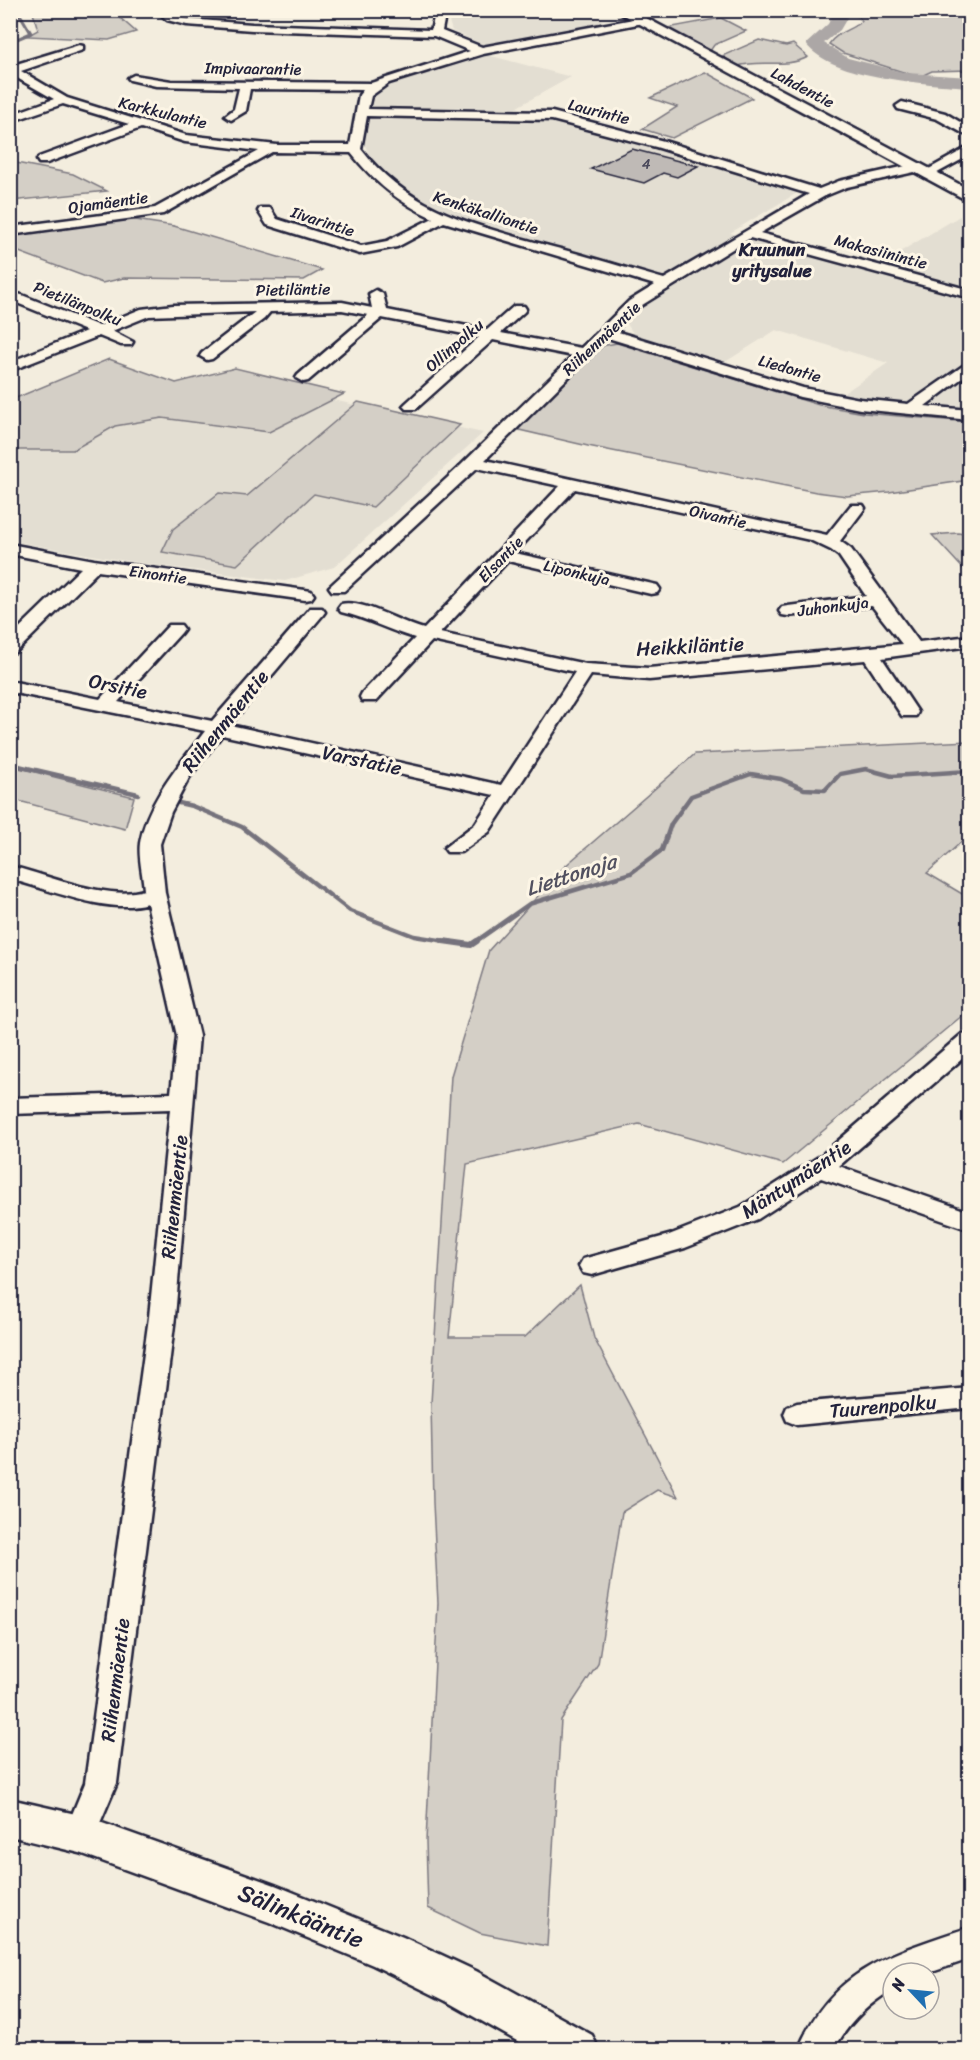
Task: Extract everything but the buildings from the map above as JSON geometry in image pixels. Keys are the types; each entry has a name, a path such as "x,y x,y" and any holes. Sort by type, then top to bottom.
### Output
{"main road":[{"name":"Lahdentie","path":"620,10 969,197"},
{"name":"Sälinkääntie","path":"10,1817 80,1834 275,1905 388,1951 461,1986 577,2049"}],"street":[{"path":"161,10 171,18 187,22 306,31 436,33 482,51"},
{"path":"436,33 441,10"},
{"path":"355,149 365,95 373,87 482,51 639,21"},
{"path":"11,69 79,48"},
{"name":"Karkkulantie","path":"11,69 63,100 185,138 299,150 355,149"},
{"name":"Impivaarantie","path":"135,78 156,83 373,87"},
{"path":"231,116 240,111 245,85"},
{"path":"10,119 63,100"},
{"path":"903,106 941,116 969,133"},
{"name":"Laurintie","path":"361,112 552,116 671,147 820,193"},
{"path":"43,160 139,125"},
{"name":"Kenkäkalliontie","path":"355,149 369,169 397,195 442,218 664,283"},
{"name":"Riihenmäentie","path":"338,587 473,462 634,304 664,283 820,193 843,184 920,171 969,150"},
{"name":"Ojamäentie","path":"10,231 158,212 267,151"},
{"name":"Iivarintie","path":"265,211 272,222 360,250 372,250 389,245 442,218"},
{"name":"Makasiinintie","path":"749,234 969,294"},
{"path":"303,378 380,312 376,294"},
{"name":"Pietilänpolku","path":"17,298 126,342"},
{"name":"Pietiläntie","path":"10,367 152,311 266,307 342,306 582,353"},
{"path":"207,356 259,316 266,307"},
{"name":"Ollinpolku","path":"411,406 493,335 519,309"},
{"name":"Liedontie","path":"605,332 800,392 860,404 969,415"},
{"path":"910,410 969,365"},
{"name":"Oivantie","path":"473,462 815,536 845,553 914,648"},
{"name":"Elsantie","path":"369,697 572,483"},
{"path":"829,543 857,508"},
{"name":"Einontie","path":"10,549 311,603"},
{"name":"Liponkuja","path":"504,555 651,589"},
{"path":"10,648 94,565"},
{"path":"338,587 351,592 354,596 352,605 333,613 311,603 319,588 338,587"},
{"name":"Juhonkuja","path":"788,611 877,600"},
{"name":"Riihenmäentie","path":"80,1834 101,1783 162,1317 188,1036 155,893 150,844 161,812 180,777 311,603"},
{"name":"Heikkiläntie","path":"347,608 361,611 402,629 507,654 586,669 649,674 870,654 969,641"},
{"path":"104,706 176,629"},
{"path":"870,654 909,712"},
{"path":"454,848 482,828 586,669"},
{"name":"Orsitie","path":"10,686 218,728"},
{"name":"Varstatie","path":"218,728 507,792"},
{"path":"10,872 92,895 133,900 155,893"},
{"name":"Mäntymäentie","path":"592,1266 676,1242 748,1213 818,1168 871,1127 969,1039"},
{"path":"10,1107 161,1103 183,1099"},
{"path":"818,1168 969,1221"},
{"name":"Tuurenpolku","path":"797,1414 969,1398"},
{"path":"815,2049 822,2034 848,2001 873,1980 969,1943"}],"shaded area":[{"path":"102,10 117,12 118,16 136,32 109,40 27,36 38,30 33,13 21,11"},
{"path":"446,11 585,11 606,22 484,45 452,31"},
{"path":"856,14 969,16 969,70 932,71 919,77 843,53 829,44 862,21"},
{"path":"721,18 746,31 714,45 710,51 667,28"},
{"path":"759,40 786,46 793,44 808,57 799,61 738,66 722,56"},
{"path":"484,54 571,77 517,107 802,190 730,233 868,271 965,213 970,215 969,411 838,397 888,363 776,330 725,362 635,336 627,324 640,309 682,282 457,218 418,200 392,182 372,162 363,140 373,99 384,87"},
{"path":"705,72 752,98 672,138 642,129 677,107 650,98"},
{"path":"11,162 73,174 107,191 11,201"},
{"path":"129,219 174,226 322,270 304,280 124,278 102,283 11,249 11,235"},
{"path":"617,343 819,405 864,413 969,422 969,480 847,496 816,492 588,446 515,429 601,346"},
{"path":"109,359 176,383 235,368 344,394 269,432 162,418 115,426 73,450 11,450 11,400"},
{"path":"333,400 483,433 334,567 285,581 143,564 11,541 10,451 73,450 115,426 162,418 269,432"},
{"path":"358,402 460,425 373,507 314,494 237,565 162,552 173,529 219,493 247,496"},
{"path":"958,533 969,535 969,575 932,535"},
{"path":"969,741 969,835 927,873 969,898 969,1010 783,1164 639,1124 467,1164 449,1337 525,1337 580,1285 594,1338 678,1497 657,1490 622,1512 598,1664 561,1720 547,1946 480,1933 428,1908 426,1841 438,1603 431,1403 451,1076 489,950 564,867 695,754"},
{"path":"11,766 134,797 125,829 11,799"}],"waterway":[{"path":"830,10 836,12 839,18 834,27 814,44 842,62 907,78 970,82"},
{"path":"10,13 21,16 31,33 10,42"},
{"name":"Liettonoja","path":"10,764 138,794"},
{"name":"Liettonoja","path":"475,942 529,904 631,873 662,850 671,824 691,796 751,774 781,779 804,789 825,790 840,774 866,769 892,776 970,771"},
{"name":"Liettonoja","path":"179,803 192,806 242,827 350,911 414,936 452,942"},
{"name":"Liettonoja","path":"443,941 471,945 477,941"}],"district":[{"name":"Kruunun yritysalue","path":"772,260"}]}
